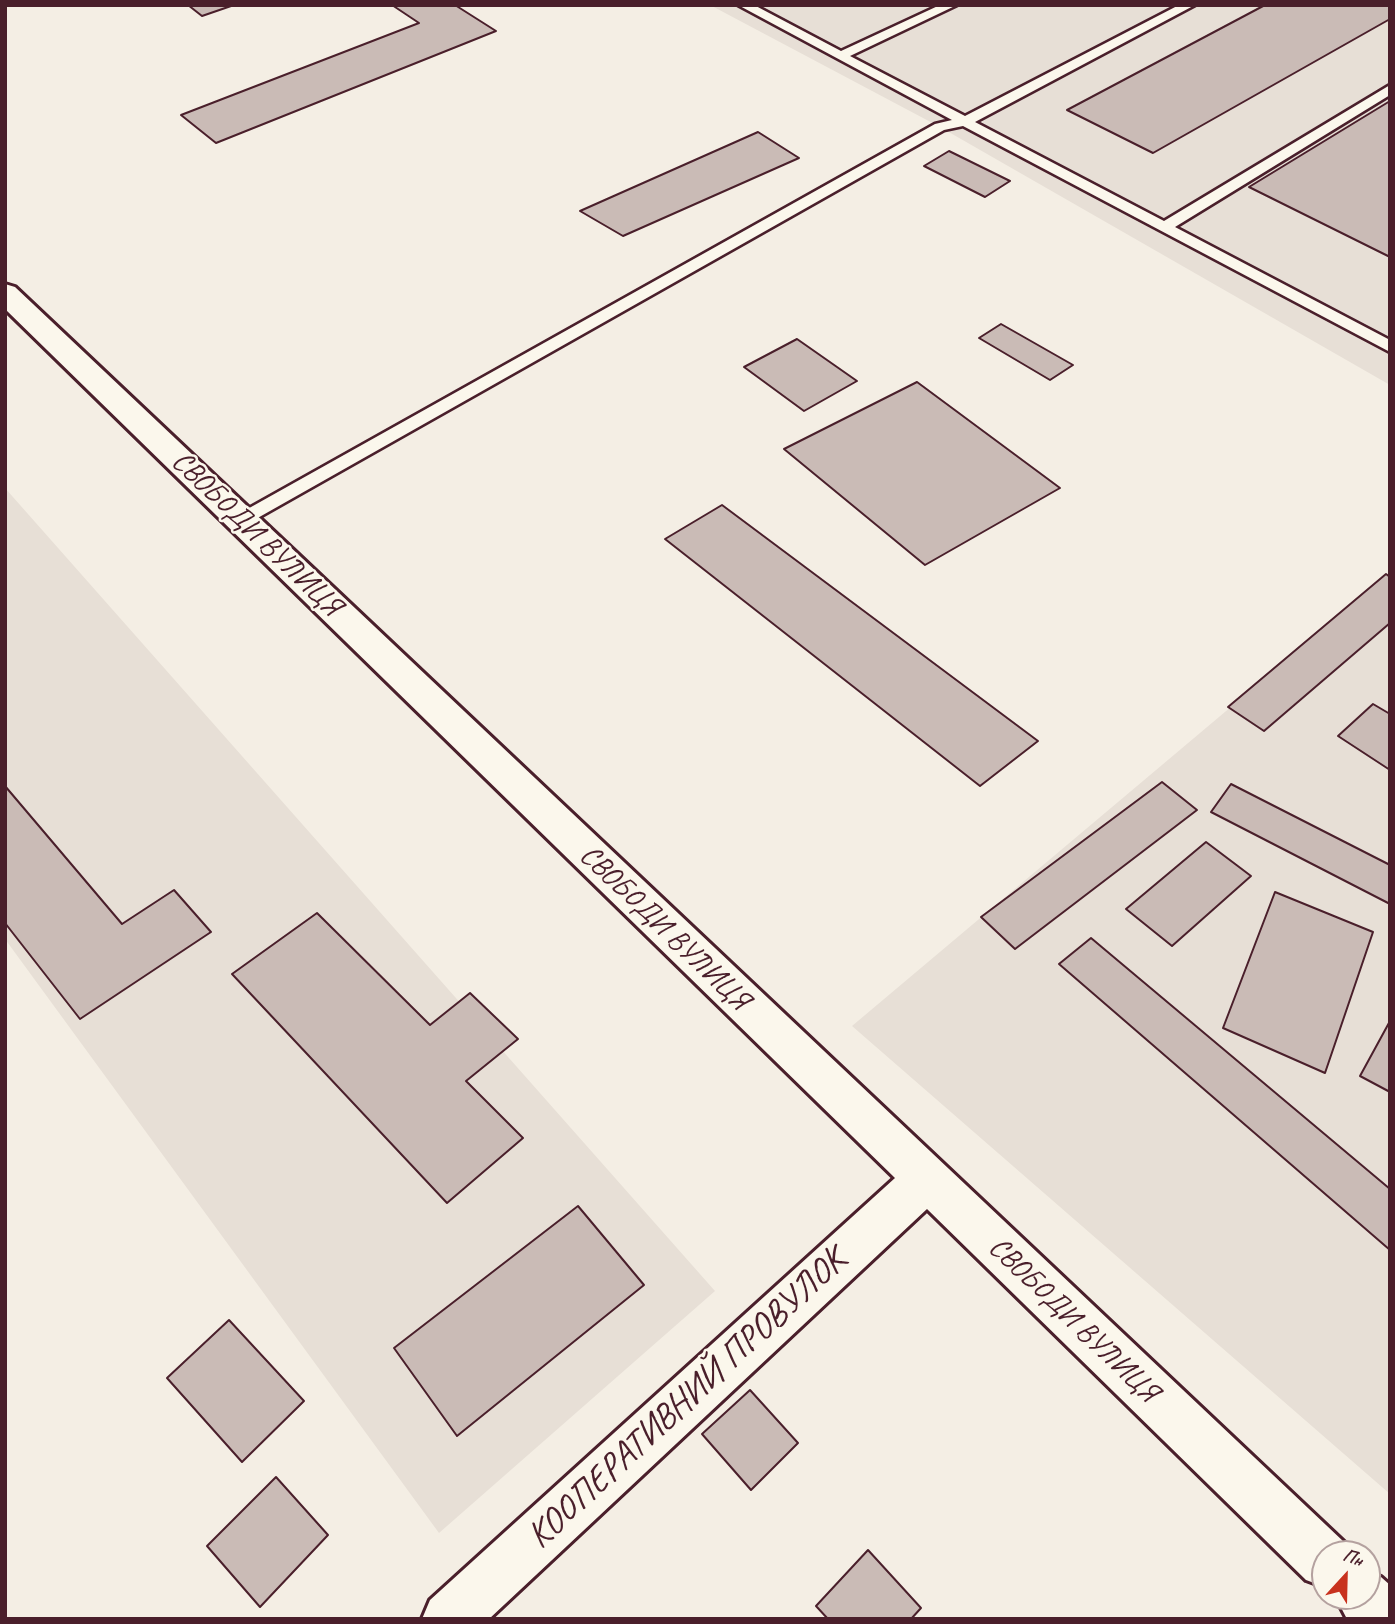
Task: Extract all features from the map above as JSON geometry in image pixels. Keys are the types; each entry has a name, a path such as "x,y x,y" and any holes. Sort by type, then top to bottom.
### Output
{"street":[{"name":"СВОБОДИ ВУЛИЦЯ","path":"5,293 1311,1548"},
{"name":"КООПЕРАТИВНИЙ ПРОВУЛОК","path":"449,1619 926,1180"}],"lane":[{"path":"744,5 1390,347"},
{"path":"840,56 951,5"},
{"path":"241,520 940,127 964,122 1189,5"},
{"path":"1164,228 1390,89"}],"shaded area":[{"path":"710,5 1390,5 1390,385 940,127"},
{"path":"5,488 715,1291 439,1533 5,939"},
{"path":"1390,573 1390,1494 852,1026"}],"building":[{"path":"188,5 234,5 202,16"},
{"path":"392,5 455,5 496,31 216,143 181,115 419,23"},
{"path":"1265,5 1390,5 1390,19 1153,153 1067,110"},
{"path":"1390,101 1390,257 1249,187"},
{"path":"758,132 799,158 623,236 580,211"},
{"path":"949,151 1010,181 985,197 924,166"},
{"path":"1001,324 1073,365 1050,380 979,338"},
{"path":"797,339 857,381 804,411 744,367"},
{"path":"917,382 1060,488 925,565 784,449"},
{"path":"722,505 1038,741 980,786 665,539"},
{"path":"1386,574 1390,577 1390,623 1264,731 1228,707"},
{"path":"1373,704 1390,714 1390,770 1338,736"},
{"path":"1162,782 1197,810 1015,949 981,917"},
{"path":"1231,784 1390,865 1390,904 1211,812"},
{"path":"5,786 122,924 174,890 211,932 80,1019 5,923"},
{"path":"1206,842 1251,876 1172,946 1126,909"},
{"path":"1275,892 1373,932 1325,1073 1223,1028"},
{"path":"317,913 430,1025 470,993 518,1039 466,1081 523,1138 447,1203 232,974"},
{"path":"1091,938 1390,1189 1390,1250 1059,964"},
{"path":"1390,1021 1390,1092 1360,1076"},
{"path":"578,1206 644,1285 457,1436 394,1348"},
{"path":"229,1320 304,1401 242,1462 167,1378"},
{"path":"750,1390 798,1443 751,1490 702,1434"},
{"path":"276,1477 328,1535 260,1607 207,1546"},
{"path":"868,1550 921,1608 911,1619 828,1619 816,1606"}]}
